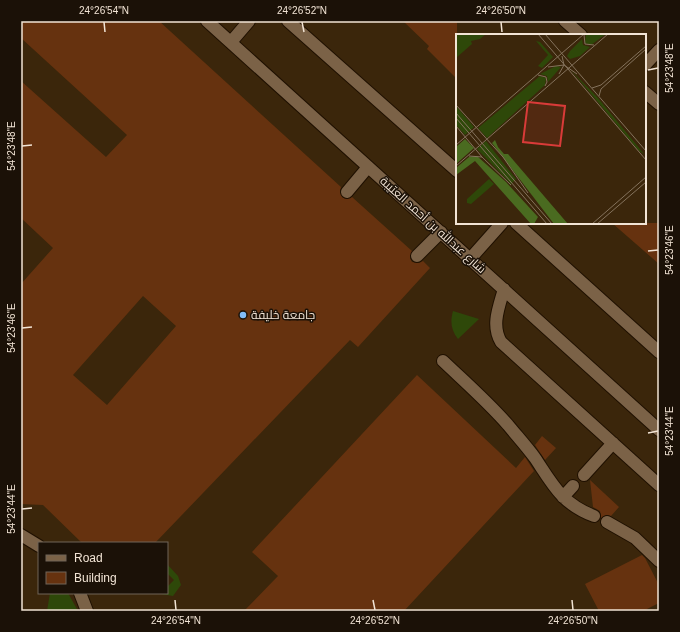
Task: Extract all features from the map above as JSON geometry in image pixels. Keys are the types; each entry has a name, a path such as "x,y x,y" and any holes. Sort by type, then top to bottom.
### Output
{"street":[{"name":"شارع عبدالله بن أحمد العتيبة","path":"207,21 659,430"},
{"path":"230,42 249,21"},
{"path":"288,21 456,170"},
{"path":"565,21 580,34"},
{"path":"646,64 659,50"},
{"path":"646,93 659,104"},
{"path":"347,192 368,166"},
{"path":"470,258 501,224"},
{"path":"517,224 659,352"},
{"path":"418,256 441,232"},
{"path":"504,289 496,320 497,335 502,342 659,486"},
{"path":"443,361 504,420 520,438 553,487 563,498 579,511 594,516"},
{"path":"584,475 613,443"},
{"path":"563,498 573,486"},
{"path":"608,522 635,538 659,561"},
{"path":"21,535 38,545"},
{"path":"80,594 88,611"}],"green space":[{"path":"453,311 479,319 458,339 452,326"},
{"path":"168,565 178,576 181,585 173,596 161,594 168,594 168,586 174,580 168,574"},
{"path":"50,594 69,594 78,611 47,611"}],"building":[{"path":"21,21 159,21 341,187 340,191 342,197 346,199 352,197 412,251 410,258 412,262 419,263 423,261 430,268 358,347 350,340 156,542 81,542 43,505 21,504 21,284 53,248 21,218 21,81 106,157 127,135 21,38","holes":["143,296 176,326 107,405 73,375"]},
{"path":"403,21 457,21 456,78 427,49 429,46"},
{"path":"659,223 659,264 613,224"},
{"path":"417,375 516,468 525,457 534,471 404,611 244,611 278,576 252,552"},
{"path":"542,436 556,448 545,460 535,445"},
{"path":"590,480 619,507 611,516 607,515 601,518 600,511 593,507"},
{"path":"642,555 659,585 659,603 643,611 599,611 585,584"}],"place":[{"name":"جامعة خليفة","path":"243,315"}]}
